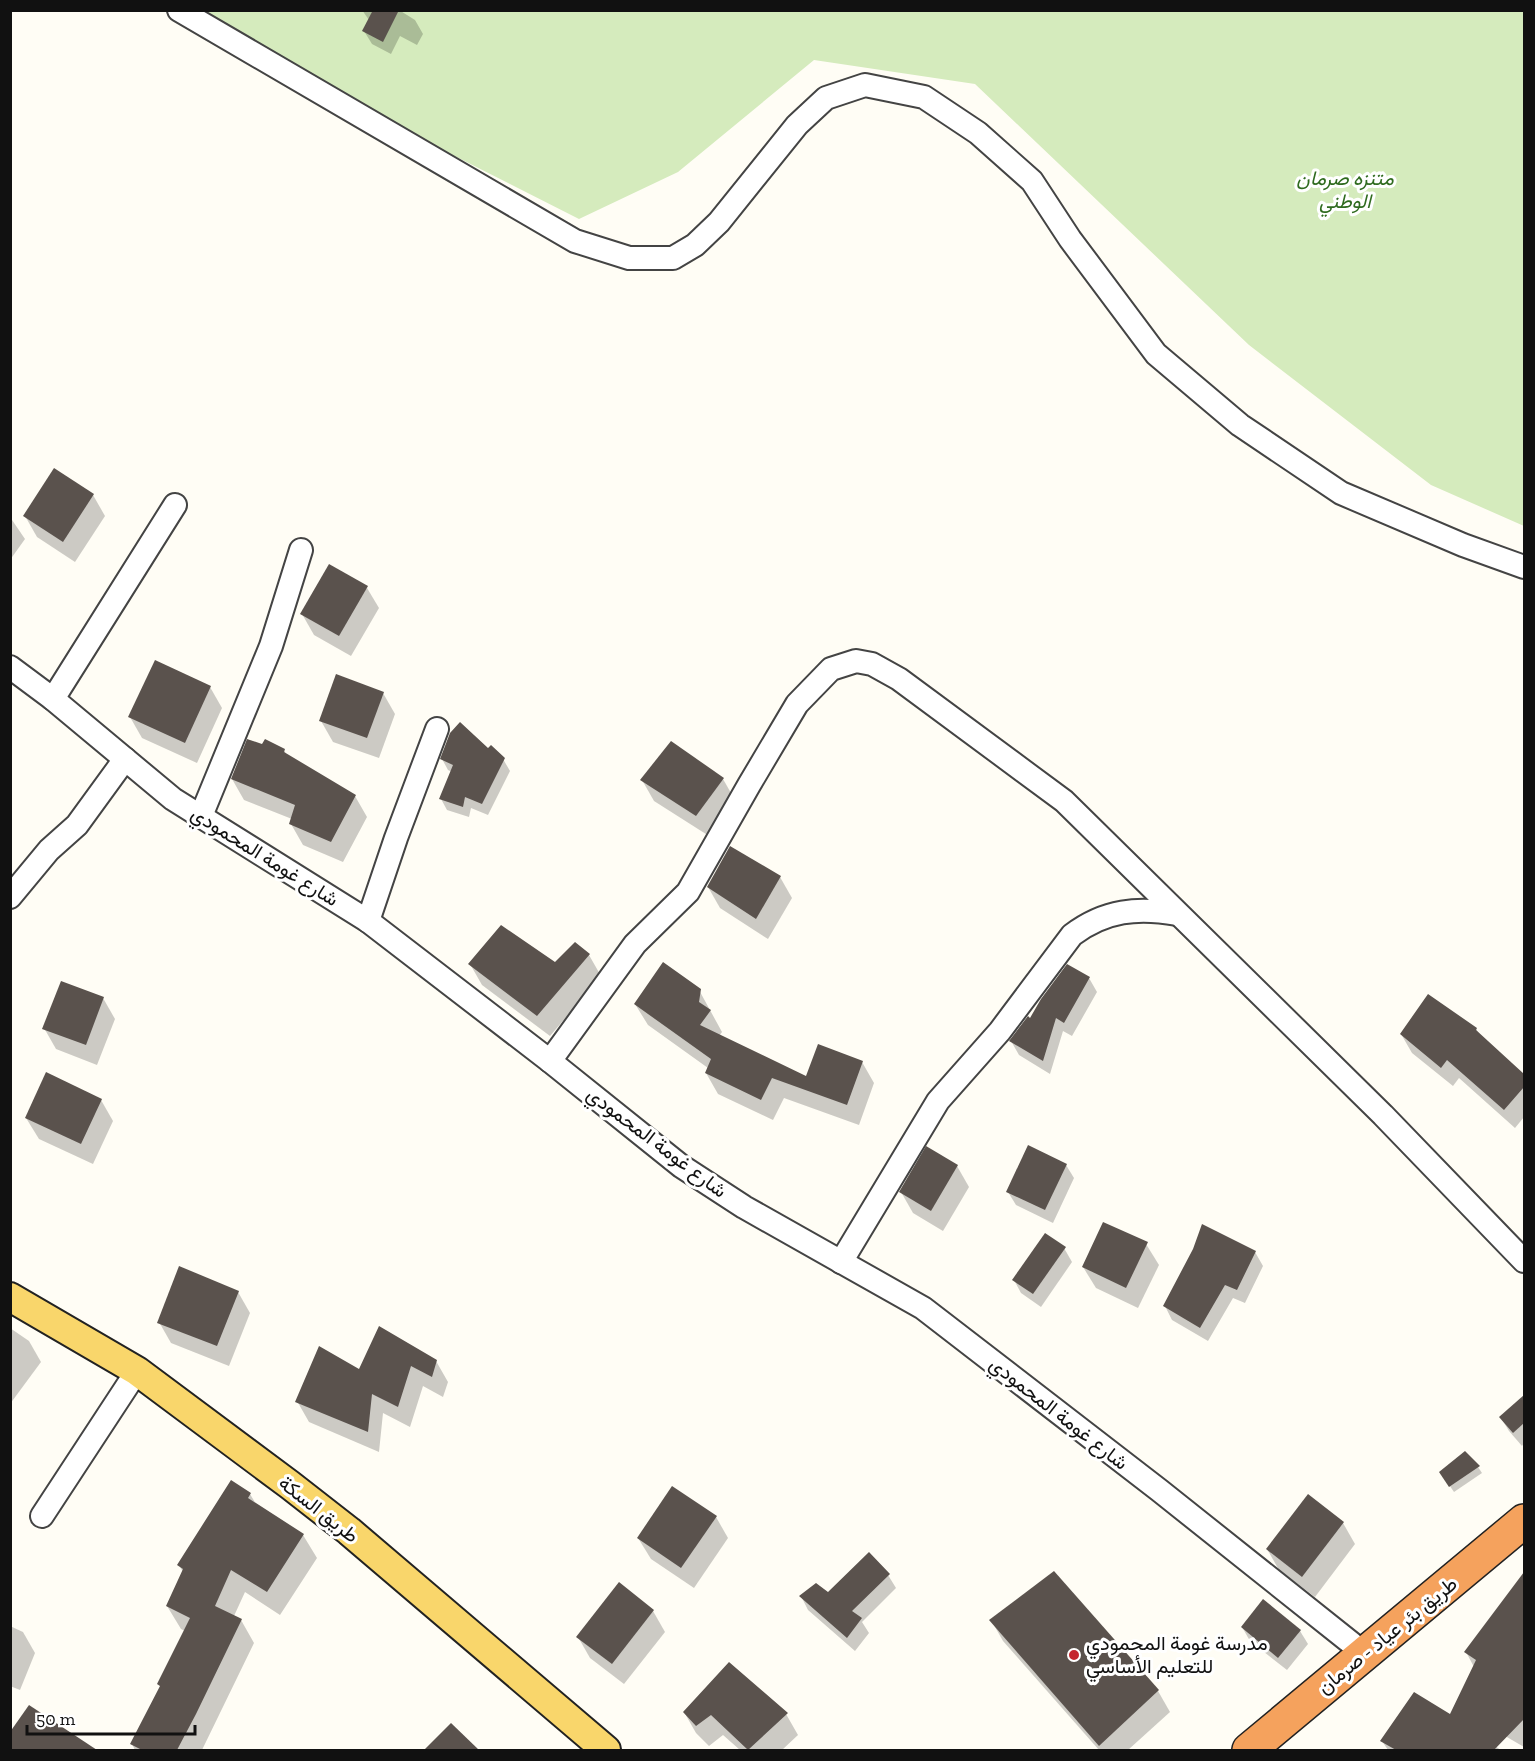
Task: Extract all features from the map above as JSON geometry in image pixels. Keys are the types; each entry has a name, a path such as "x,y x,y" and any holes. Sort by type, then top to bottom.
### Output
{"highway":[{"name":"طريق بئر عياد - صرمان","path":"1249,1750 1524,1521"}],"main road":[{"name":"طريق السكة","path":"10,1297 137,1371 349,1531 606,1750"}],"street":[{"path":"179,10 576,241 629,258 673,258 695,245 719,222 797,125 826,98 866,85 924,97 978,133 1032,181 1070,239 1156,354 1240,425 1341,493 1463,545 1524,567"},
{"path":"52,699 175,505"},
{"path":"201,816 271,646 301,550"},
{"path":"550,1061 639,940 688,892 748,784 797,704 831,669 856,661 872,664 899,679 1064,801 1383,1115 1524,1261"},
{"name":"شارع غومة المحمودي","path":"10,667 173,799 368,921 550,1061 681,1166 744,1207 923,1308 1159,1490 1365,1654"},
{"path":"368,921 437,729"},
{"path":"10,897 49,850 77,825 125,759"},
{"path":"841,1262 938,1101 1000,1031 1072,935 1088,924 1124,911 1150,910 1177,914"},
{"path":"42,1516 137,1371"}],"green space":[{"name":"متنزه صرمان الوطني","path":"168,11 1524,11 1524,526 1431,485 1249,345 975,84 814,60 678,172 579,219"}],"building":[{"path":"373,10 399,10 383,42 362,31"},
{"path":"54,468 94,494 63,542 23,516"},
{"path":"329,564 368,586 339,636 300,614"},
{"path":"155,660 211,686 185,743 128,717"},
{"path":"336,674 384,692 367,738 319,721"},
{"path":"460,722 488,748 491,745 505,758 482,804 465,797 463,807 439,799 453,765 440,759 450,733"},
{"path":"247,739 262,744 265,739 285,749 284,752 356,795 331,842 289,824 295,805 231,779"},
{"path":"671,741 724,778 696,816 640,780"},
{"path":"730,846 781,876 756,919 707,887"},
{"path":"501,925 555,962 575,942 590,954 537,1016 468,964"},
{"path":"663,962 701,989 699,1002 711,1010 700,1025 806,1076 818,1044 863,1061 847,1105 772,1078 761,1100 705,1073 711,1059 634,1004"},
{"path":"1067,964 1090,977 1064,1023 1056,1018 1043,1061 1009,1041 1028,1016 1030,1018"},
{"path":"61,981 104,997 86,1045 42,1029"},
{"path":"1428,994 1477,1028 1476,1030 1524,1074 1524,1087 1504,1110 1447,1060 1441,1068 1400,1034"},
{"path":"46,1072 102,1099 81,1144 25,1118"},
{"path":"1028,1145 1067,1164 1045,1210 1006,1192"},
{"path":"926,1146 958,1165 931,1211 899,1192"},
{"path":"1103,1222 1148,1242 1126,1288 1082,1267"},
{"path":"1202,1224 1256,1251 1237,1290 1225,1285 1200,1328 1163,1306 1193,1249"},
{"path":"1045,1233 1066,1247 1033,1294 1012,1280"},
{"path":"179,1266 239,1291 217,1346 157,1323"},
{"path":"379,1326 437,1360 432,1377 411,1366 398,1407 372,1394 368,1432 295,1402 319,1346 359,1369"},
{"path":"1524,1395 1524,1423 1513,1433 1499,1417"},
{"path":"1465,1451 1480,1466 1449,1487 1439,1472"},
{"path":"231,1480 251,1493 248,1498 304,1534 267,1592 231,1570 215,1606 242,1619 196,1714 177,1750 142,1750 130,1744 160,1686 157,1684 190,1618 166,1606 183,1569 177,1565"},
{"path":"672,1486 717,1516 681,1568 637,1538"},
{"path":"1308,1494 1344,1522 1302,1577 1266,1549"},
{"path":"869,1552 890,1574 852,1611 862,1618 847,1638 799,1596 816,1583 828,1592"},
{"name":"مدرسة غومة المحمودي للتعليم الأساسي","path":"1054,1571 1159,1690 1099,1746 989,1620"},
{"path":"1524,1572 1524,1719 1494,1750 1396,1750 1380,1741 1414,1692 1450,1714 1476,1660 1464,1652"},
{"path":"619,1582 654,1610 612,1664 576,1637"},
{"path":"1263,1599 1301,1630 1278,1658 1241,1627"},
{"path":"729,1662 788,1713 748,1750 711,1715 696,1726 683,1712"},
{"path":"29,1705 97,1750 10,1750 10,1732"},
{"path":"451,1723 479,1750 424,1750"}],"place":[{"name":"مدرسة غومة المحمودي للتعليم الأساسي","path":"1074,1655"}]}
